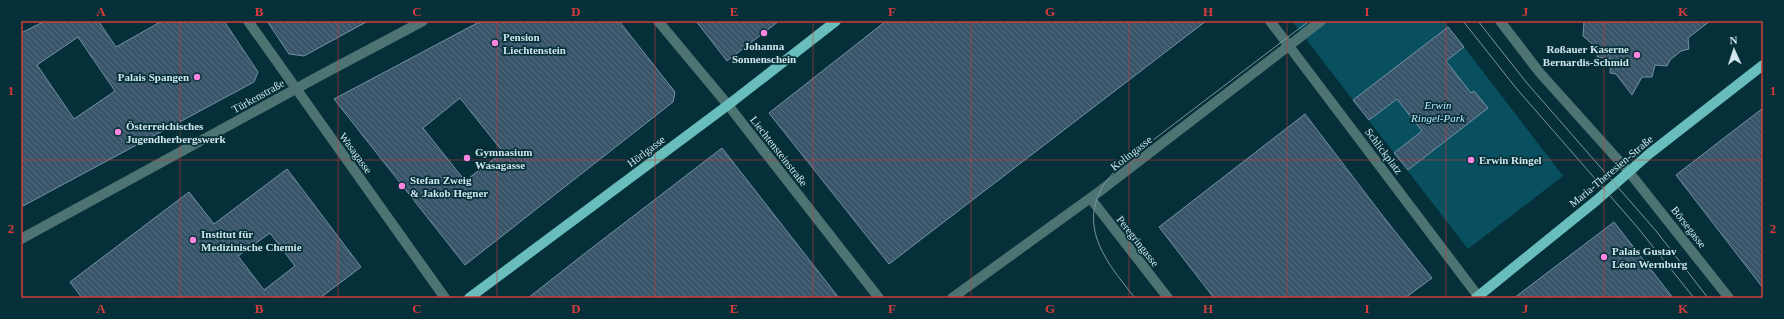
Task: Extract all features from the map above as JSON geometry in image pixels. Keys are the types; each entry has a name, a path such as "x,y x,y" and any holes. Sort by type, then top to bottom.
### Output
{"main road":[{"name":"Hörlgasse","path":"469,298 728,105 836,21"},
{"name":"Maria-Theresien-Straße","path":"1478,297 1649,154 1763,65"}],"street":[{"name":"Wasagasse","path":"248,21 445,298"},
{"name":"Türkenstraße","path":"21,239 423,21"},
{"name":"Liechtensteinstraße","path":"658,21 728,105 879,298"},
{"name":"Schlickplatz","path":"1270,21 1460,271 1478,297"},
{"name":"Kolingasse","path":"952,298 1091,199 1288,45 1321,21"},
{"path":"1500,21 1540,73 1629,172"},
{"name":"Börsegasse","path":"1629,172 1729,298"},
{"name":"Peregringasse","path":"1091,199 1168,298"}],"green space":[{"name":"Erwin Ringel-Park","path":"1292,21 1444,21 1563,176 1468,249"}],"building":[{"path":"45,21 101,21 99,22 116,47 162,21 224,21 258,72 254,82 21,207 21,33","holes":["78,37 115,91 74,119 37,65"]},
{"path":"267,21 368,21 304,56 289,54"},
{"path":"481,21 619,21 675,92 673,102 465,265 334,99","holes":["460,98 503,152 465,181 423,128"]},
{"path":"696,21 779,21 727,61"},
{"path":"886,21 1206,21 889,264 769,113"},
{"name":"Roßauer Kaserne Bernardis-Schmid","path":"1584,21 1710,21 1688,38 1689,49 1681,51 1670,60 1667,66 1655,65 1652,77 1642,77 1632,95 1616,74 1610,73 1611,59 1597,57 1598,49 1583,36"},
{"path":"1448,27 1464,47 1446,61 1471,93 1474,91 1488,108 1408,170 1394,153 1422,131 1397,99 1369,120 1353,100"},
{"path":"1763,108 1763,288 1676,175"},
{"path":"1305,114 1432,278 1405,298 1214,298 1159,227"},
{"path":"722,148 839,298 528,298 584,254"},
{"name":"Institut für Medizinische Chemie","path":"287,169 361,267 320,298 82,298 70,282 189,192 214,224","holes":["270,233 295,266 264,290 238,256"]},
{"name":"Palais Gustav Léon Wernburg","path":"1614,222 1673,298 1514,298"}],"tram line":[{"path":"1135,298 1106,258 1099,244 1095,230 1094,215 1097,199 1105,183 1123,163 1309,21"},
{"path":"1463,21 1516,88 1638,228 1694,298"},
{"path":"1478,21 1526,82 1657,232 1708,298"}],"place":[{"name":"Johanna Sonnenschein","path":"764,33"},
{"name":"Pension Liechtenstein","path":"495,43"},
{"name":"Roßauer Kaserne Bernardis-Schmid","path":"1637,55"},
{"name":"Palais Spangen","path":"197,77"},
{"name":"Österreichisches Jugendherbergswerk","path":"118,132"},
{"name":"Gymnasium Wasagasse","path":"467,158"},
{"name":"Erwin Ringel","path":"1471,160"},
{"name":"Stefan Zweig & Jakob Hegner","path":"402,186"},
{"name":"Institut für Medizinische Chemie","path":"193,240"},
{"name":"Palais Gustav Léon Wernburg","path":"1604,257"}]}
